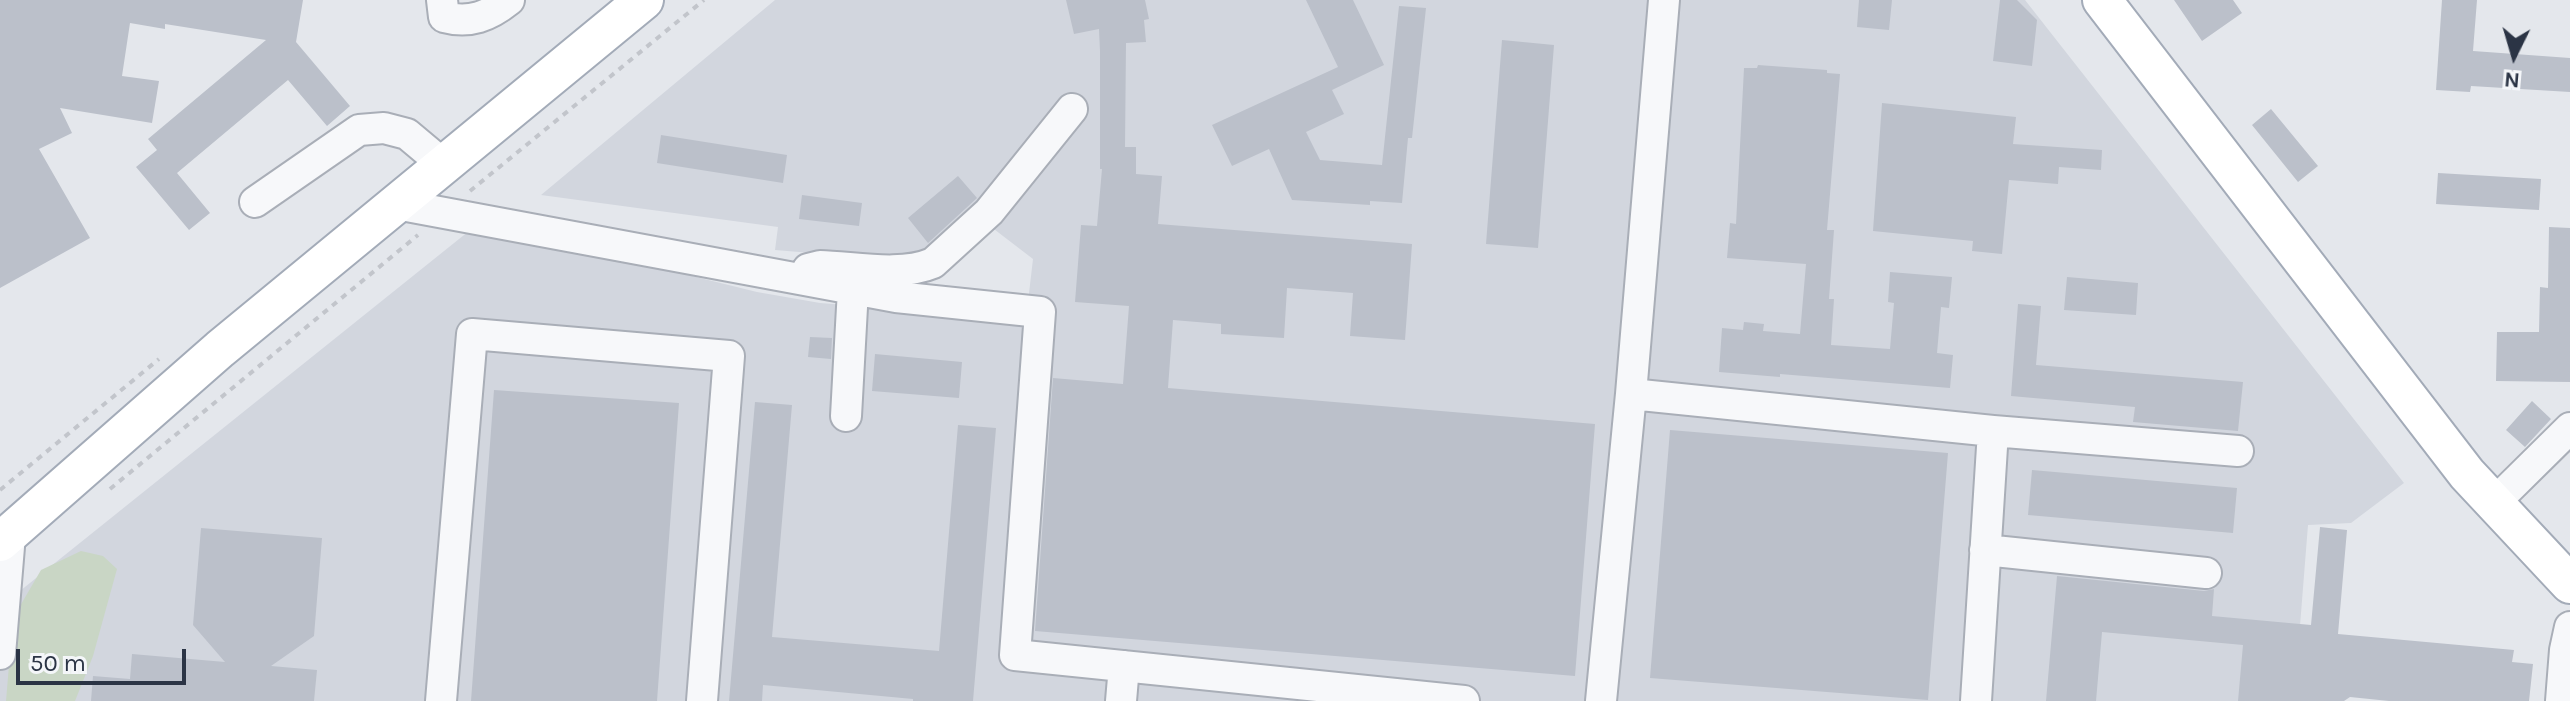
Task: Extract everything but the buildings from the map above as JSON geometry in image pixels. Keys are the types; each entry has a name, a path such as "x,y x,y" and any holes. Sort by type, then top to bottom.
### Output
{"main road":[{"path":"5,538 220,349 644,0"},
{"path":"2102,0 2467,474 2570,584"}],"street":[{"path":"442,0 444,17 461,22 491,14 509,0"},
{"path":"1601,701 1664,0"},
{"path":"779,276 820,266 900,269 922,268 933,263 989,212 1072,109"},
{"path":"255,202 359,130 384,128 407,134 444,165"},
{"path":"396,204 896,297 1040,312 1015,655 1464,701"},
{"path":"846,416 853,289"},
{"path":"441,701 472,334 729,356 702,701"},
{"path":"1631,394 1993,431 2238,451"},
{"path":"2494,503 2570,428"},
{"path":"1976,701 1993,431"},
{"path":"0,654 5,538"},
{"path":"1985,550 2206,573"},
{"path":"2561,701 2570,627"},
{"path":"1121,701 1124,666"}],"path":[{"path":"104,494 704,0"}],"shaded area":[{"path":"775,0 2025,0 2404,483 2351,523 2308,525 2294,701 0,701 0,607 474,227 574,247 757,292 820,303 1026,319 1033,259 973,213 909,261 775,250 778,227 541,195"}],"green space":[{"path":"81,551 103,556 117,569 93,656 75,701 6,701 13,618 41,570"}]}
